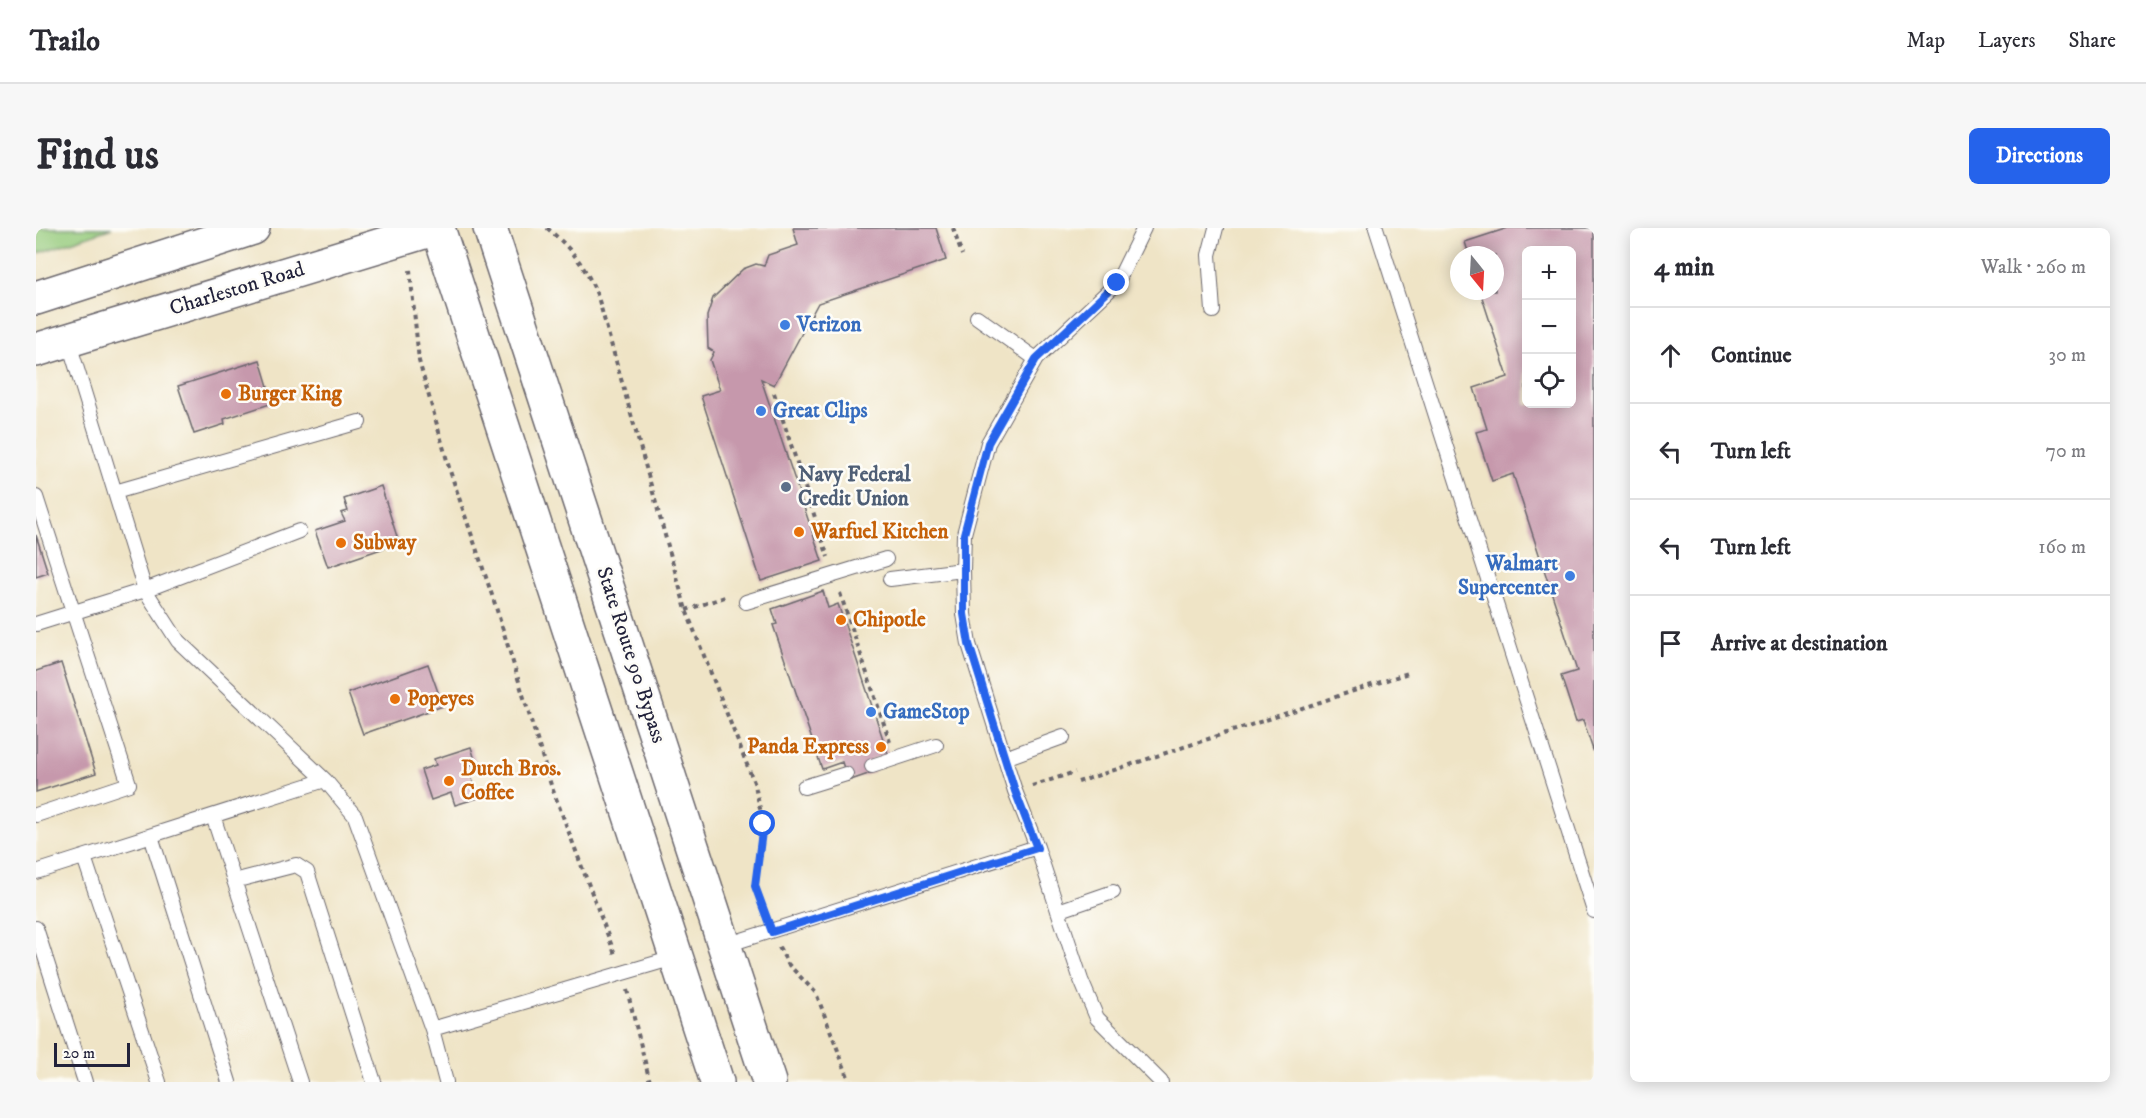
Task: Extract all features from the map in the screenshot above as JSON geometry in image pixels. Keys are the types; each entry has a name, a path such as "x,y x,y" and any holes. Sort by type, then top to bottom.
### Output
{"main road":[{"path":"36,298 253,228"},
{"path":"438,228 717,1082"},
{"name":"Charleston Road","path":"36,350 438,228"},
{"name":"State Route 90 Bypass","path":"490,228 769,1082"}],"lane":[{"path":"1144,228 1117,283 1036,359 988,443 964,534 963,570 964,614 969,644 1015,791 1037,848 1081,980 1097,1018 1161,1082"},
{"path":"1213,311 1209,255 1216,228"},
{"path":"1376,228 1591,886 1594,911"},
{"path":"977,317 1036,359"},
{"path":"68,340 145,590 178,641 325,780 355,816 432,1029 446,1082"},
{"path":"115,492 358,422"},
{"path":"36,497 129,784 36,815"},
{"path":"36,624 145,590 299,531"},
{"path":"746,602 886,559"},
{"path":"890,579 963,570"},
{"path":"1005,758 1063,737"},
{"path":"872,766 936,745"},
{"path":"804,787 846,774"},
{"path":"36,872 325,780"},
{"path":"213,816 300,1082"},
{"path":"151,836 229,1082"},
{"path":"726,945 1037,848"},
{"path":"84,857 159,1082"},
{"path":"234,881 296,865 307,872 374,1082"},
{"path":"1058,911 1113,892"},
{"path":"36,928 85,1082"},
{"path":"432,1029 677,957"}],"path":[{"path":"547,228 572,249 588,272 598,297 686,610 755,785 763,824 755,886 772,932 788,964 816,993 850,1082"},
{"path":"953,228 962,255"},
{"path":"410,270 419,361 450,471 494,601 551,785 622,972 650,1082"},
{"path":"1078,782 1411,672"},
{"path":"1015,791 1075,772"}],"green space":[{"path":"36,228 112,228 36,254"}],"building":[{"path":"793,228 936,228 946,260 818,303 774,385 761,379 822,561 761,581 701,396 720,390 710,360 714,352 708,348 707,316 713,298 743,269 756,264 764,266 768,255 798,245"},
{"name":"Walmart Supercenter","path":"1508,228 1594,228 1594,753 1583,720 1576,722 1561,676 1577,671 1513,474 1492,481 1476,432 1487,429 1474,388 1508,377 1483,300 1504,300 1504,246 1466,246 1465,242"},
{"name":"Burger King","path":"260,360 273,403 224,419 225,424 194,434 178,386"},
{"path":"381,486 399,543 328,567 315,531 345,521 341,513 348,511 344,499"},
{"path":"36,535 48,573 36,577"},
{"path":"823,591 828,608 838,604 888,754 870,760 874,772 848,781 842,762 822,769 773,625 777,624 772,609"},
{"path":"61,663 96,773 36,792 36,671"},
{"name":"Popeyes","path":"428,664 443,706 363,734 348,693"},
{"name":"Dutch Bros. Coffee","path":"471,747 476,763 468,766 478,798 455,805 451,793 431,800 421,770 436,765 434,759"}],"place":[{"name":"Verizon","path":"785,325"},
{"name":"Burger King","path":"226,394"},
{"name":"Great Clips","path":"761,411"},
{"name":"Navy Federal Credit Union","path":"786,487"},
{"name":"Warfuel Kitchen","path":"799,532"},
{"name":"Subway","path":"341,543"},
{"name":"Walmart Supercenter","path":"1570,576"},
{"name":"Chipotle","path":"841,620"},
{"name":"Popeyes","path":"395,699"},
{"name":"GameStop","path":"871,712"},
{"name":"Panda Express","path":"881,747"},
{"name":"Dutch Bros. Coffee","path":"449,781"}],"route":[{"path":"763,824 755,886 772,932 1037,848 1015,791 969,644 964,614 964,534 988,443 1036,359 1117,283"}]}
